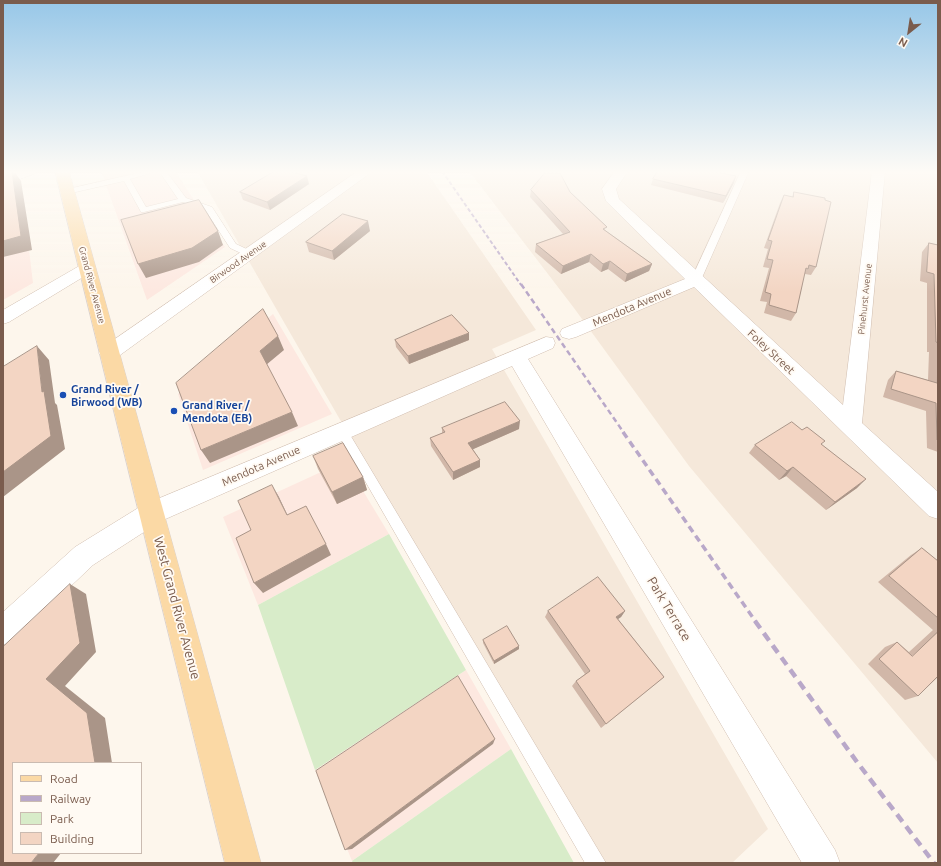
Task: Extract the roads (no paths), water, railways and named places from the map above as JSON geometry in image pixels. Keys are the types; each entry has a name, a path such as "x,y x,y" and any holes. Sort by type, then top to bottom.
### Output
{"main road":[{"name":"Grand River Avenue","path":"72,211 109,353"},
{"name":"West Grand River Avenue","path":"109,353 243,863"}],"street":[{"name":"Birwood Avenue","path":"109,353 310,211"},
{"name":"Foley Street","path":"624,211 938,508"},
{"name":"Pinehurst Avenue","path":"851,427 875,211"},
{"path":"3,318 87,268"},
{"name":"Mendota Avenue","path":"569,333 696,280"},
{"name":"Mendota Avenue","path":"3,631 84,556 152,513 546,343"},
{"name":"Park Terrace","path":"516,356 822,863"}],"lane":[{"path":"211,211 233,246 250,254"},
{"path":"696,280 727,211"},
{"path":"342,431 596,863"}],"railway":[{"path":"470,211 521,285"},
{"path":"521,284 624,433"},
{"path":"623,432 756,622"},
{"path":"755,621 857,762 934,863"}],"place":[{"name":"Grand River / Birwood (WB)","path":"63,395"},
{"name":"Grand River / Mendota (EB)","path":"174,411"}]}
